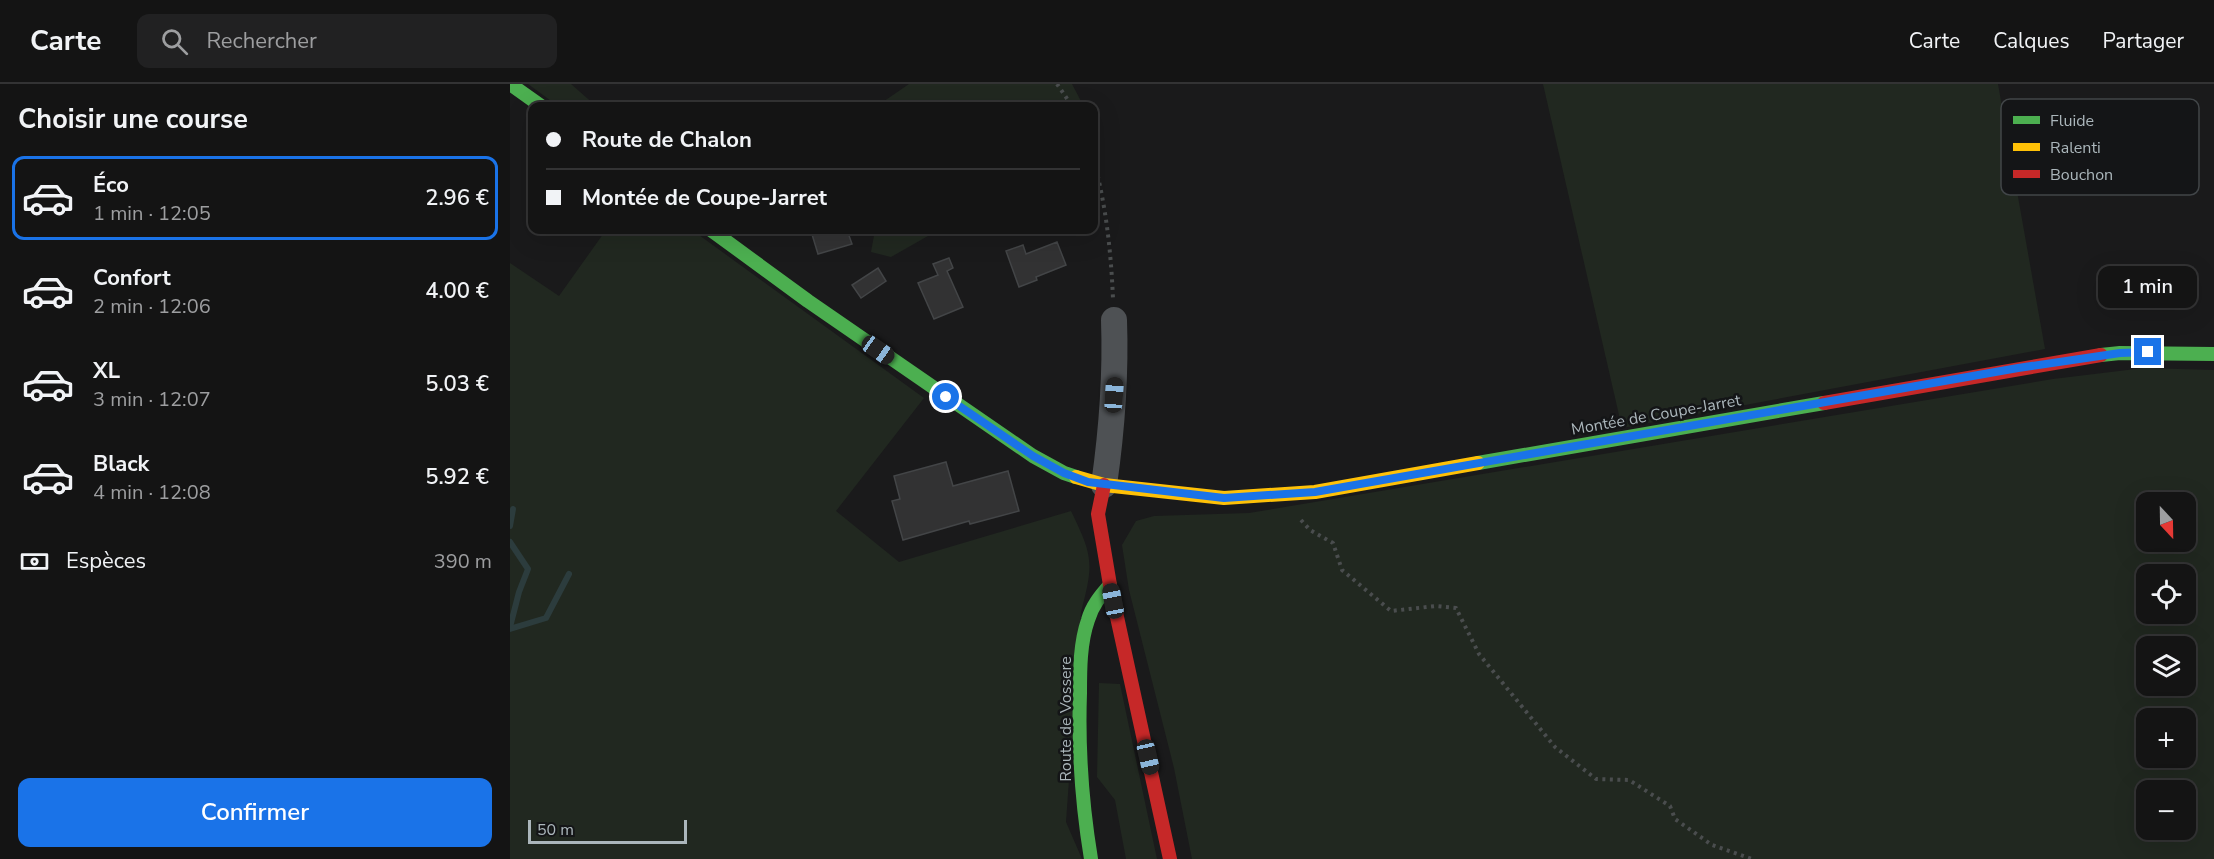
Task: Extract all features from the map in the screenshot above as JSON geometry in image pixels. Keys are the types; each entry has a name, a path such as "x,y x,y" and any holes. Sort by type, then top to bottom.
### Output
{"main road":[{"path":"510,84 535,102"},
{"name":"Montée de Coupe-Jarret","path":"717,234 828,315 1033,456 1064,473 1104,485 1224,498 1283,495 1354,485 2079,358 2129,353 2214,354"},
{"path":"1104,485 1098,514 1110,585 1170,859"},
{"name":"Route de Vossere","path":"1091,859 1080,770 1081,659 1084,631 1091,609 1110,585"}],"street":[{"path":"1104,485 1115,385 1114,320"}],"path":[{"path":"1057,84 1069,102"},
{"path":"1098,179 1111,250 1114,320"},
{"path":"1283,495 1310,530 1333,543 1342,570 1391,611 1436,606 1456,608 1479,654 1555,747 1596,779 1629,780 1670,806 1675,819 1712,845 1752,859"}],"shaded area":[{"path":"528,84 571,84 591,102 553,102"},
{"path":"909,84 1072,84 1081,102 883,102"},
{"path":"1543,84 1998,84 2001,101 2001,195 2018,195 2045,349 1622,428"},
{"path":"603,234 698,234 924,398 836,511 899,562 1071,511 1084,539 1089,560 1088,582 1081,612 1066,822 1082,859 510,859 510,263 559,296"},
{"path":"874,234 931,234 891,257 871,252"},
{"path":"2144,368 2214,370 2214,859 1192,859 1174,768 1129,590 1122,545 1136,521 1154,516 1249,513 2053,379"},
{"path":"1099,683 1120,684 1157,859 1126,859 1115,800 1097,777"}],"building":[{"path":"812,234 848,234 852,244 818,254"},
{"path":"1057,242 1066,265 1036,277 1037,280 1019,287 1006,251 1023,245 1026,254"},
{"path":"949,258 953,268 947,271 963,307 934,319 918,283 938,275 933,264"},
{"path":"878,268 886,281 861,298 852,285"},
{"path":"946,462 953,486 1008,471 1019,511 970,524 969,521 903,540 892,501 900,499 894,476"}],"waterway":[{"path":"510,526 513,509"},
{"path":"510,542 528,569 510,627"},
{"path":"510,629 546,618 569,574"}],"traffic: fast":[{"path":"510,84 535,102"},
{"path":"716,234 808,301 1033,456 1076,477"},
{"path":"2101,355 2120,353 2214,354"},
{"path":"1478,463 1824,403"},
{"path":"1091,859 1080,756 1081,656 1083,638 1090,615 1097,601 1110,585"}],"traffic: slow":[{"path":"1076,477 1104,485 1224,498 1315,492 1478,463"}],"traffic: jam":[{"path":"1824,403 2101,355"},
{"path":"1104,485 1098,514 1110,585 1170,859"}],"route":[{"path":"946,397 1033,456 1064,473 1088,482 1224,498 1315,492 2018,368 2079,358 2148,352"}]}
